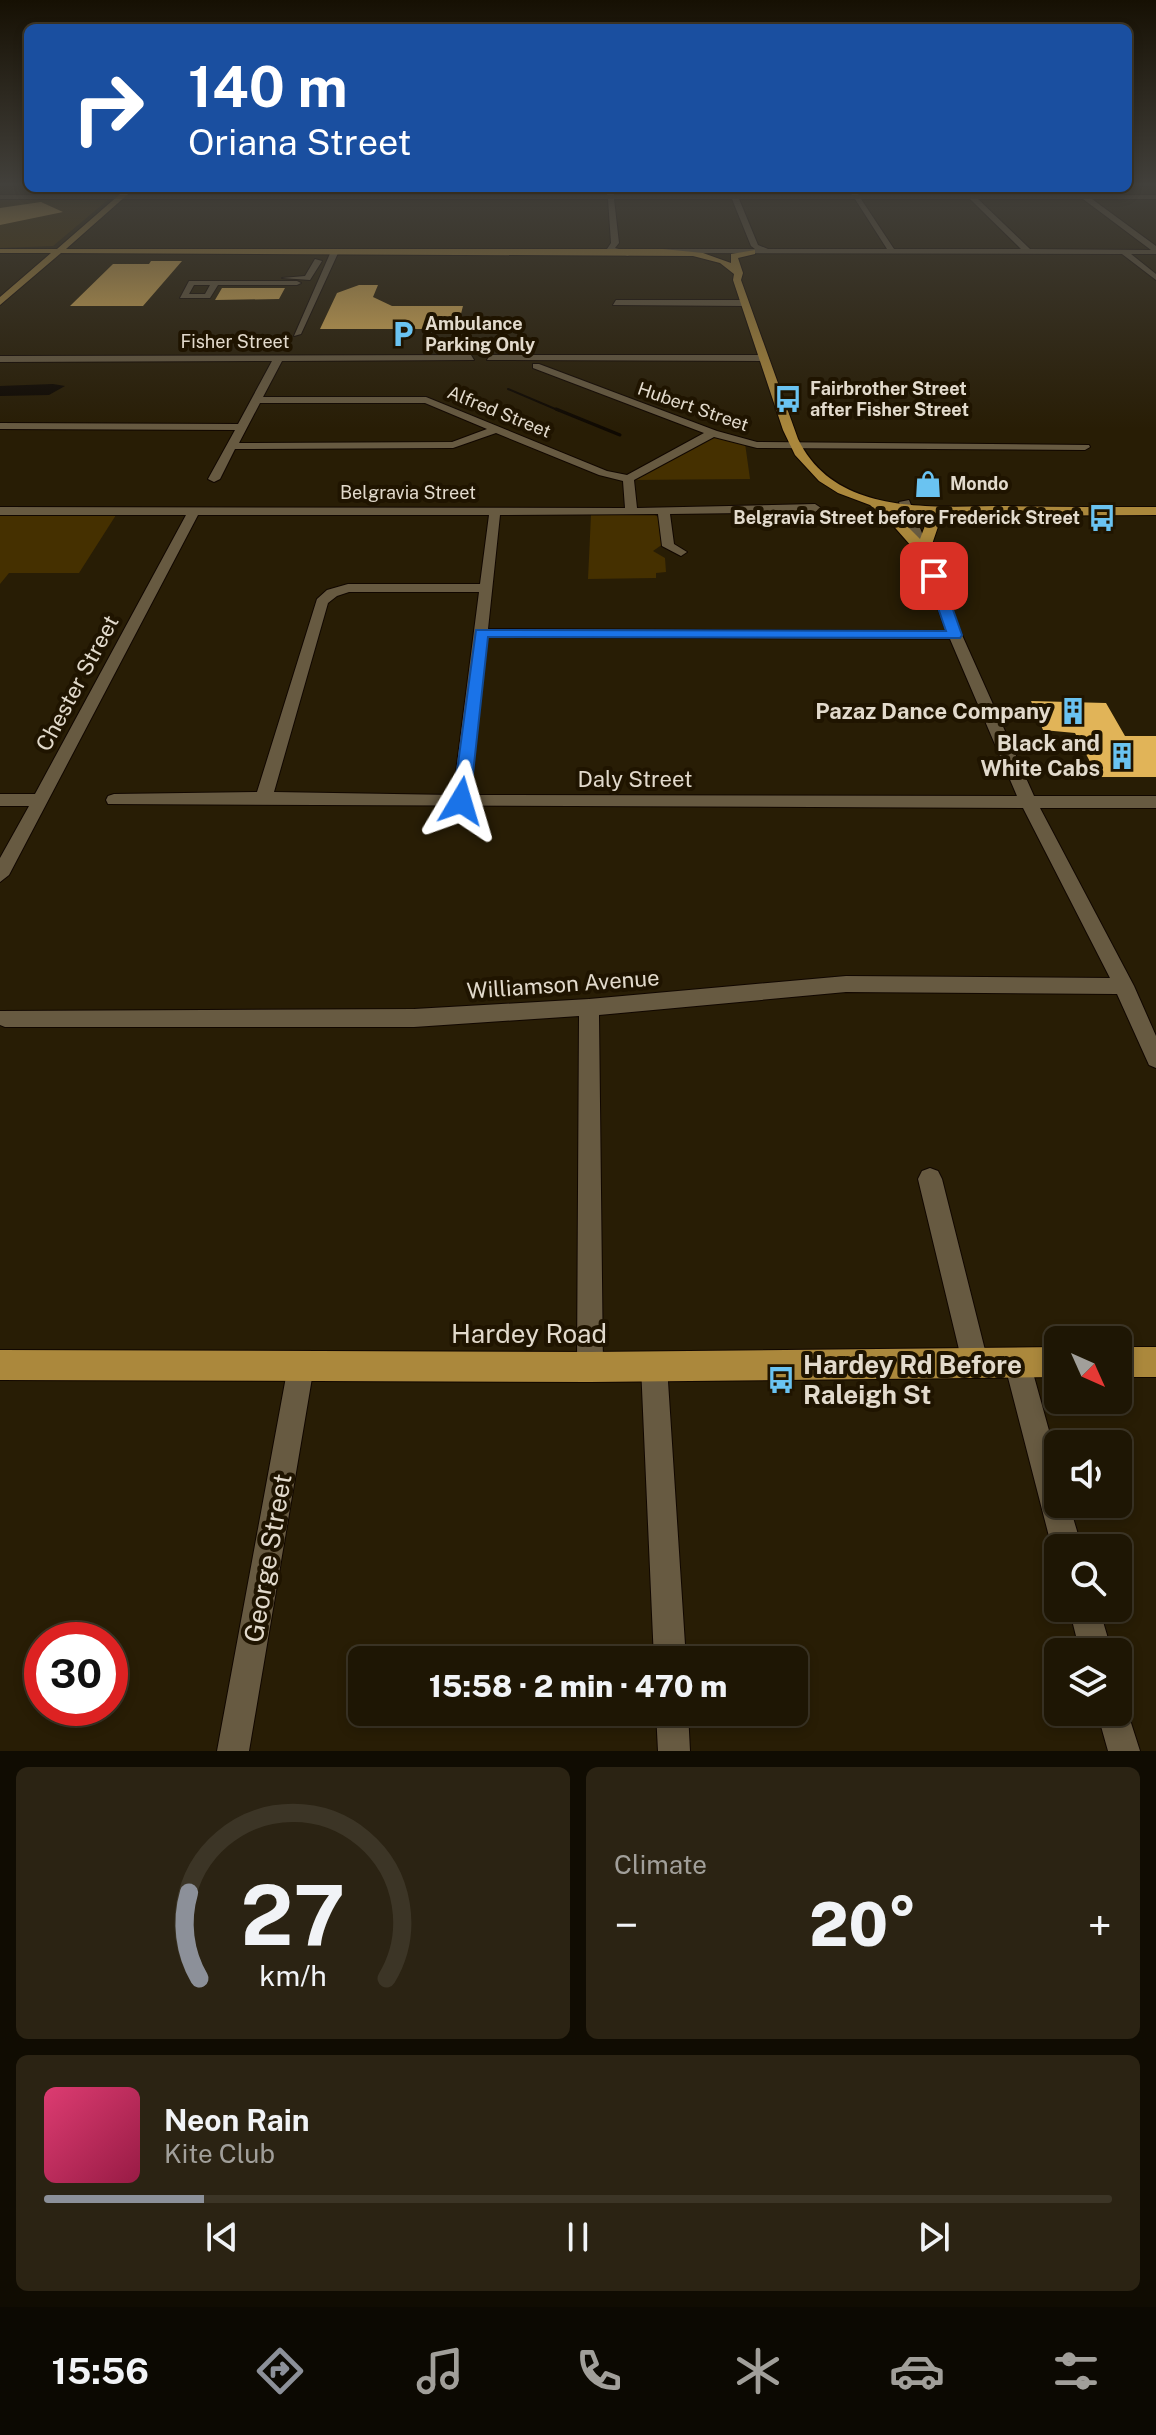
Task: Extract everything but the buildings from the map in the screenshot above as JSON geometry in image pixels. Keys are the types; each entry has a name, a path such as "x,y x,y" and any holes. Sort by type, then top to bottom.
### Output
{"main road":[{"path":"0,296 37,266"},
{"path":"0,302 39,266"},
{"path":"717,266 737,275"},
{"path":"721,266 737,275"},
{"path":"736,266 745,303 797,446 814,470 841,488 870,501 895,519 924,551"},
{"path":"797,446 846,482 906,506 977,511"},
{"path":"870,501 955,512 1156,511"},
{"path":"924,551 934,518 955,512"},
{"name":"Hardey Road","path":"0,1365 590,1367 1044,1362"},
{"path":"1132,1362 1156,1362"}],"street":[{"path":"307,278 315,266"},
{"path":"297,334 328,266"},
{"path":"179,278 321,280"},
{"path":"216,283 321,280"},
{"path":"290,296 297,283"},
{"path":"616,303 745,303"},
{"name":"Fisher Street","path":"0,359 471,358"},
{"path":"490,358 764,358"},
{"path":"214,479 278,359"},
{"name":"Hubert Street","path":"536,366 713,433 757,445 1085,447"},
{"name":"Alfred Street","path":"256,400 426,400 603,473 628,479"},
{"path":"0,426 242,427"},
{"path":"231,446 453,445 499,428"},
{"path":"631,511 628,479 713,433"},
{"path":"906,506 955,635 1028,801 1124,986 1156,1059"},
{"name":"Belgravia Street","path":"0,511 664,511 815,508"},
{"path":"461,801 495,511"},
{"path":"664,511 669,550"},
{"name":"Chester Street","path":"0,875 194,512"},
{"path":"264,798 322,602 332,593 348,588 485,588"},
{"path":"481,633 955,635"},
{"path":"0,800 39,800"},
{"name":"Daly Street","path":"114,800 1156,802"},
{"name":"Williamson Avenue","path":"5,1018 414,1018 589,1007 846,984 1124,986"},
{"path":"589,1007 590,1367"},
{"path":"930,1179 975,1362"},
{"path":"1017,1362 1063,1534"},
{"name":"George Street","path":"233,1751 301,1366"},
{"path":"654,1366 669,1646"},
{"path":"673,1726 674,1751"},
{"path":"1117,1726 1124,1751"}],"shaded area":[{"path":"0,386 65,386 49,395 0,396"},
{"path":"713,433 745,443 750,479 628,480"},
{"path":"0,515 116,515 79,573 9,573 0,584"},
{"path":"591,515 655,515 661,519 663,544 653,551 665,558 666,572 656,573 656,578 588,579"}],"waterway":[{"path":"508,389 560,411"},
{"path":"556,409 620,435"}],"place":[{"name":"Ambulance Parking Only","path":"403,334"},
{"name":"Fairbrother Street after Fisher Street","path":"788,399"},
{"name":"Mondo","path":"928,484"},
{"name":"Belgravia Street before Frederick Street","path":"1102,518"},
{"name":"Pazaz Dance Company","path":"1073,711"},
{"name":"Black and White Cabs","path":"1122,756"},
{"name":"Hardey Rd Before Raleigh St","path":"781,1380"}],"route":[{"path":"461,801 481,633 955,635 934,576"}]}
